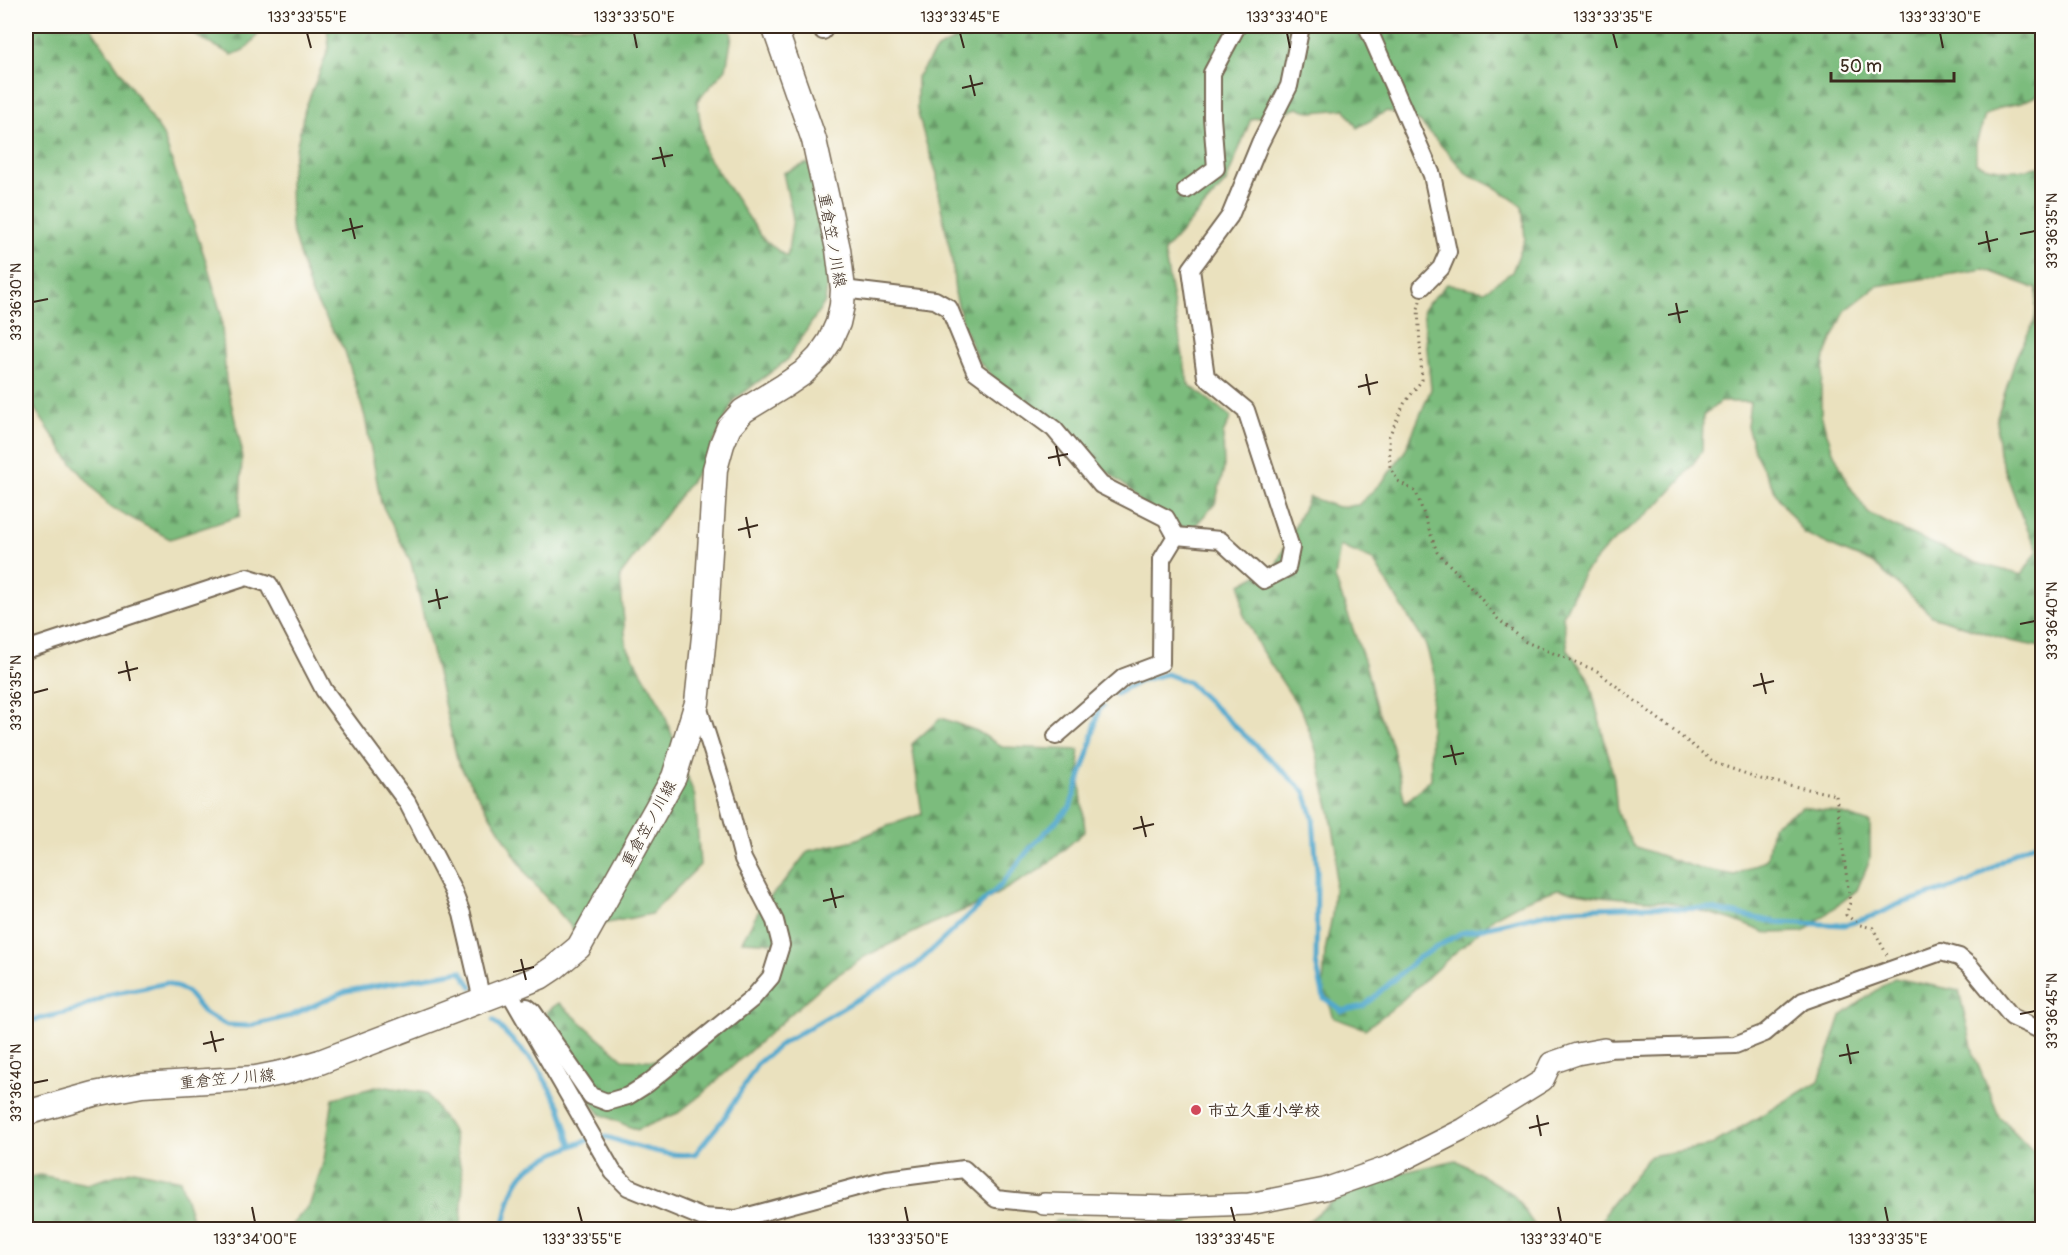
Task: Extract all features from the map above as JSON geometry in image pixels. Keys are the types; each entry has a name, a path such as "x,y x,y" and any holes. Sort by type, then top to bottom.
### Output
{"main road":[{"name":"重倉笠ノ川線","path":"26,1113 94,1094 142,1085 256,1078 320,1062 540,977 579,947 674,777 697,703 715,469 729,427 743,411 803,373 819,357 838,323 843,289 838,249 814,140 774,26"}],"street":[{"path":"1186,190 1216,168 1212,117 1212,73 1237,26"},
{"path":"1176,536 1220,540 1264,580 1287,568 1291,548 1246,410 1206,377 1191,268 1230,216 1260,143 1290,86 1301,26"},
{"path":"1367,26 1432,175 1448,252 1441,268 1422,287"},
{"path":"843,289 935,300 949,308 975,371 1054,429 1101,485 1166,518 1176,536"},
{"path":"1056,736 1124,677 1161,663 1162,559 1176,536"},
{"path":"26,650 247,577 269,584 324,690 407,802 453,891 462,914 482,1000"},
{"path":"508,990 533,1012 591,1096 607,1102 628,1096 647,1084 752,999 771,977 781,945 775,921 743,860 728,801 697,703"},
{"path":"508,990 613,1172 628,1187 701,1217 738,1224 887,1179 964,1169 996,1199 1044,1204 1171,1207 1249,1204 1325,1189 1391,1166 1464,1129 1543,1080 1551,1063 1577,1054 1604,1049 1735,1045 1765,1033 1803,1001 1941,952 1959,957 1970,966 2012,1017 2043,1031"}],"path":[{"path":"1422,287 1418,309 1422,380 1404,404 1389,436 1390,467 1398,481 1416,492 1437,552 1498,619 1526,642 1596,671 1715,763 1761,779 1836,795 1850,903 1845,915 1860,925 1873,928 1894,969"}],"green space":[{"path":"26,26 90,26 163,135 207,264 221,314 226,381 242,450 240,516 170,539 109,506 68,458 26,396"},
{"path":"184,26 265,26 246,49 232,55 198,37"},
{"path":"327,26 729,26 732,36 726,69 697,101 705,153 764,240 787,257 793,218 783,173 808,163 833,234 825,302 787,360 734,400 704,463 620,576 626,645 661,705 695,797 700,865 651,914 574,930 529,878 458,763 411,562 381,503 365,417 345,351 311,293 291,227 290,176 305,109 329,48"},
{"path":"981,26 2042,26 2042,93 2021,103 2000,107 1985,116 1976,143 1976,163 2009,170 2042,166 2042,647 2010,641 1932,616 1872,563 1804,533 1779,499 1755,453 1747,426 1750,402 1720,402 1703,416 1702,451 1682,479 1660,503 1606,548 1583,574 1563,616 1568,650 1589,679 1614,778 1617,813 1633,846 1700,869 1735,875 1767,859 1772,826 1802,807 1837,812 1870,823 1870,859 1857,890 1803,932 1766,933 1733,920 1668,902 1601,896 1558,889 1526,900 1496,916 1392,1009 1365,1029 1334,1018 1323,987 1337,850 1330,811 1316,750 1303,713 1261,650 1243,613 1241,584 1276,565 1309,497 1338,507 1358,505 1384,480 1405,451 1431,389 1423,309 1447,284 1484,291 1512,272 1525,239 1522,206 1496,188 1466,173 1420,122 1387,111 1357,128 1345,109 1312,112 1299,108 1251,119 1226,182 1164,251 1188,384 1231,417 1223,434 1224,469 1215,504 1193,528 1158,523 1130,490 1104,469 1077,452 1000,385 978,360 964,328 955,293 952,260 938,193 937,174 917,110 917,77 937,49","holes":["1984,269 2037,289 2035,320 2017,355 1996,420 1999,454 2022,517 2038,550 2022,575 1977,563 1868,513 1849,485 1833,451 1821,415 1821,386 1825,356 1845,311 1877,286","1340,546 1373,560 1426,645 1435,677 1430,710 1431,779 1405,803 1393,749 1375,703 1365,663 1335,578"]},
{"path":"941,718 977,731 1002,747 1079,750 1085,831 1043,868 981,903 866,956 824,984 678,1113 637,1130 600,1114 575,1078 556,1041 546,1012 559,1003 623,1059 664,1061 750,1004 784,943 742,941 761,907 808,851 855,840 922,814 912,744"},
{"path":"1894,978 1959,991 1974,1055 1999,1116 2033,1151 2042,1155 2042,1229 1598,1229 1608,1208 1650,1156 1710,1146 1819,1081 1841,1016"},
{"path":"380,1086 426,1093 453,1132 463,1178 461,1229 288,1229 310,1204 324,1160 333,1098"},
{"path":"1456,1160 1513,1194 1537,1229 1298,1230 1329,1204 1388,1176"},
{"path":"134,1170 180,1180 194,1225 200,1229 26,1229 26,1178 40,1175 87,1184"},
{"path":"1188,1218 1189,1229 1047,1229 1056,1221"}],"waterway":[{"path":"1116,694 1142,680 1167,674 1188,682 1305,792 1313,818 1317,871 1316,963 1324,998 1342,1011 1364,1006 1418,958 1461,933 1565,909 1653,906 1681,909 1706,908 1775,922 1845,925 1881,913 1896,905 1970,882 2016,852 2042,840"},
{"path":"502,1230 512,1193 523,1174 550,1156 575,1145 606,1137 661,1152 678,1155 695,1154 725,1117 758,1063 781,1044 916,965 1001,885 1031,847 1070,807 1088,755 1099,709 1103,706"},
{"path":"26,1015 34,1020 73,1011 111,994 167,983 186,991 205,1014 227,1025 249,1026 290,1016 346,991 461,971 472,987"},
{"path":"493,1020 537,1066 560,1107 572,1146"}],"place":[{"name":"市立久重小学校","path":"1196,1110"}]}
